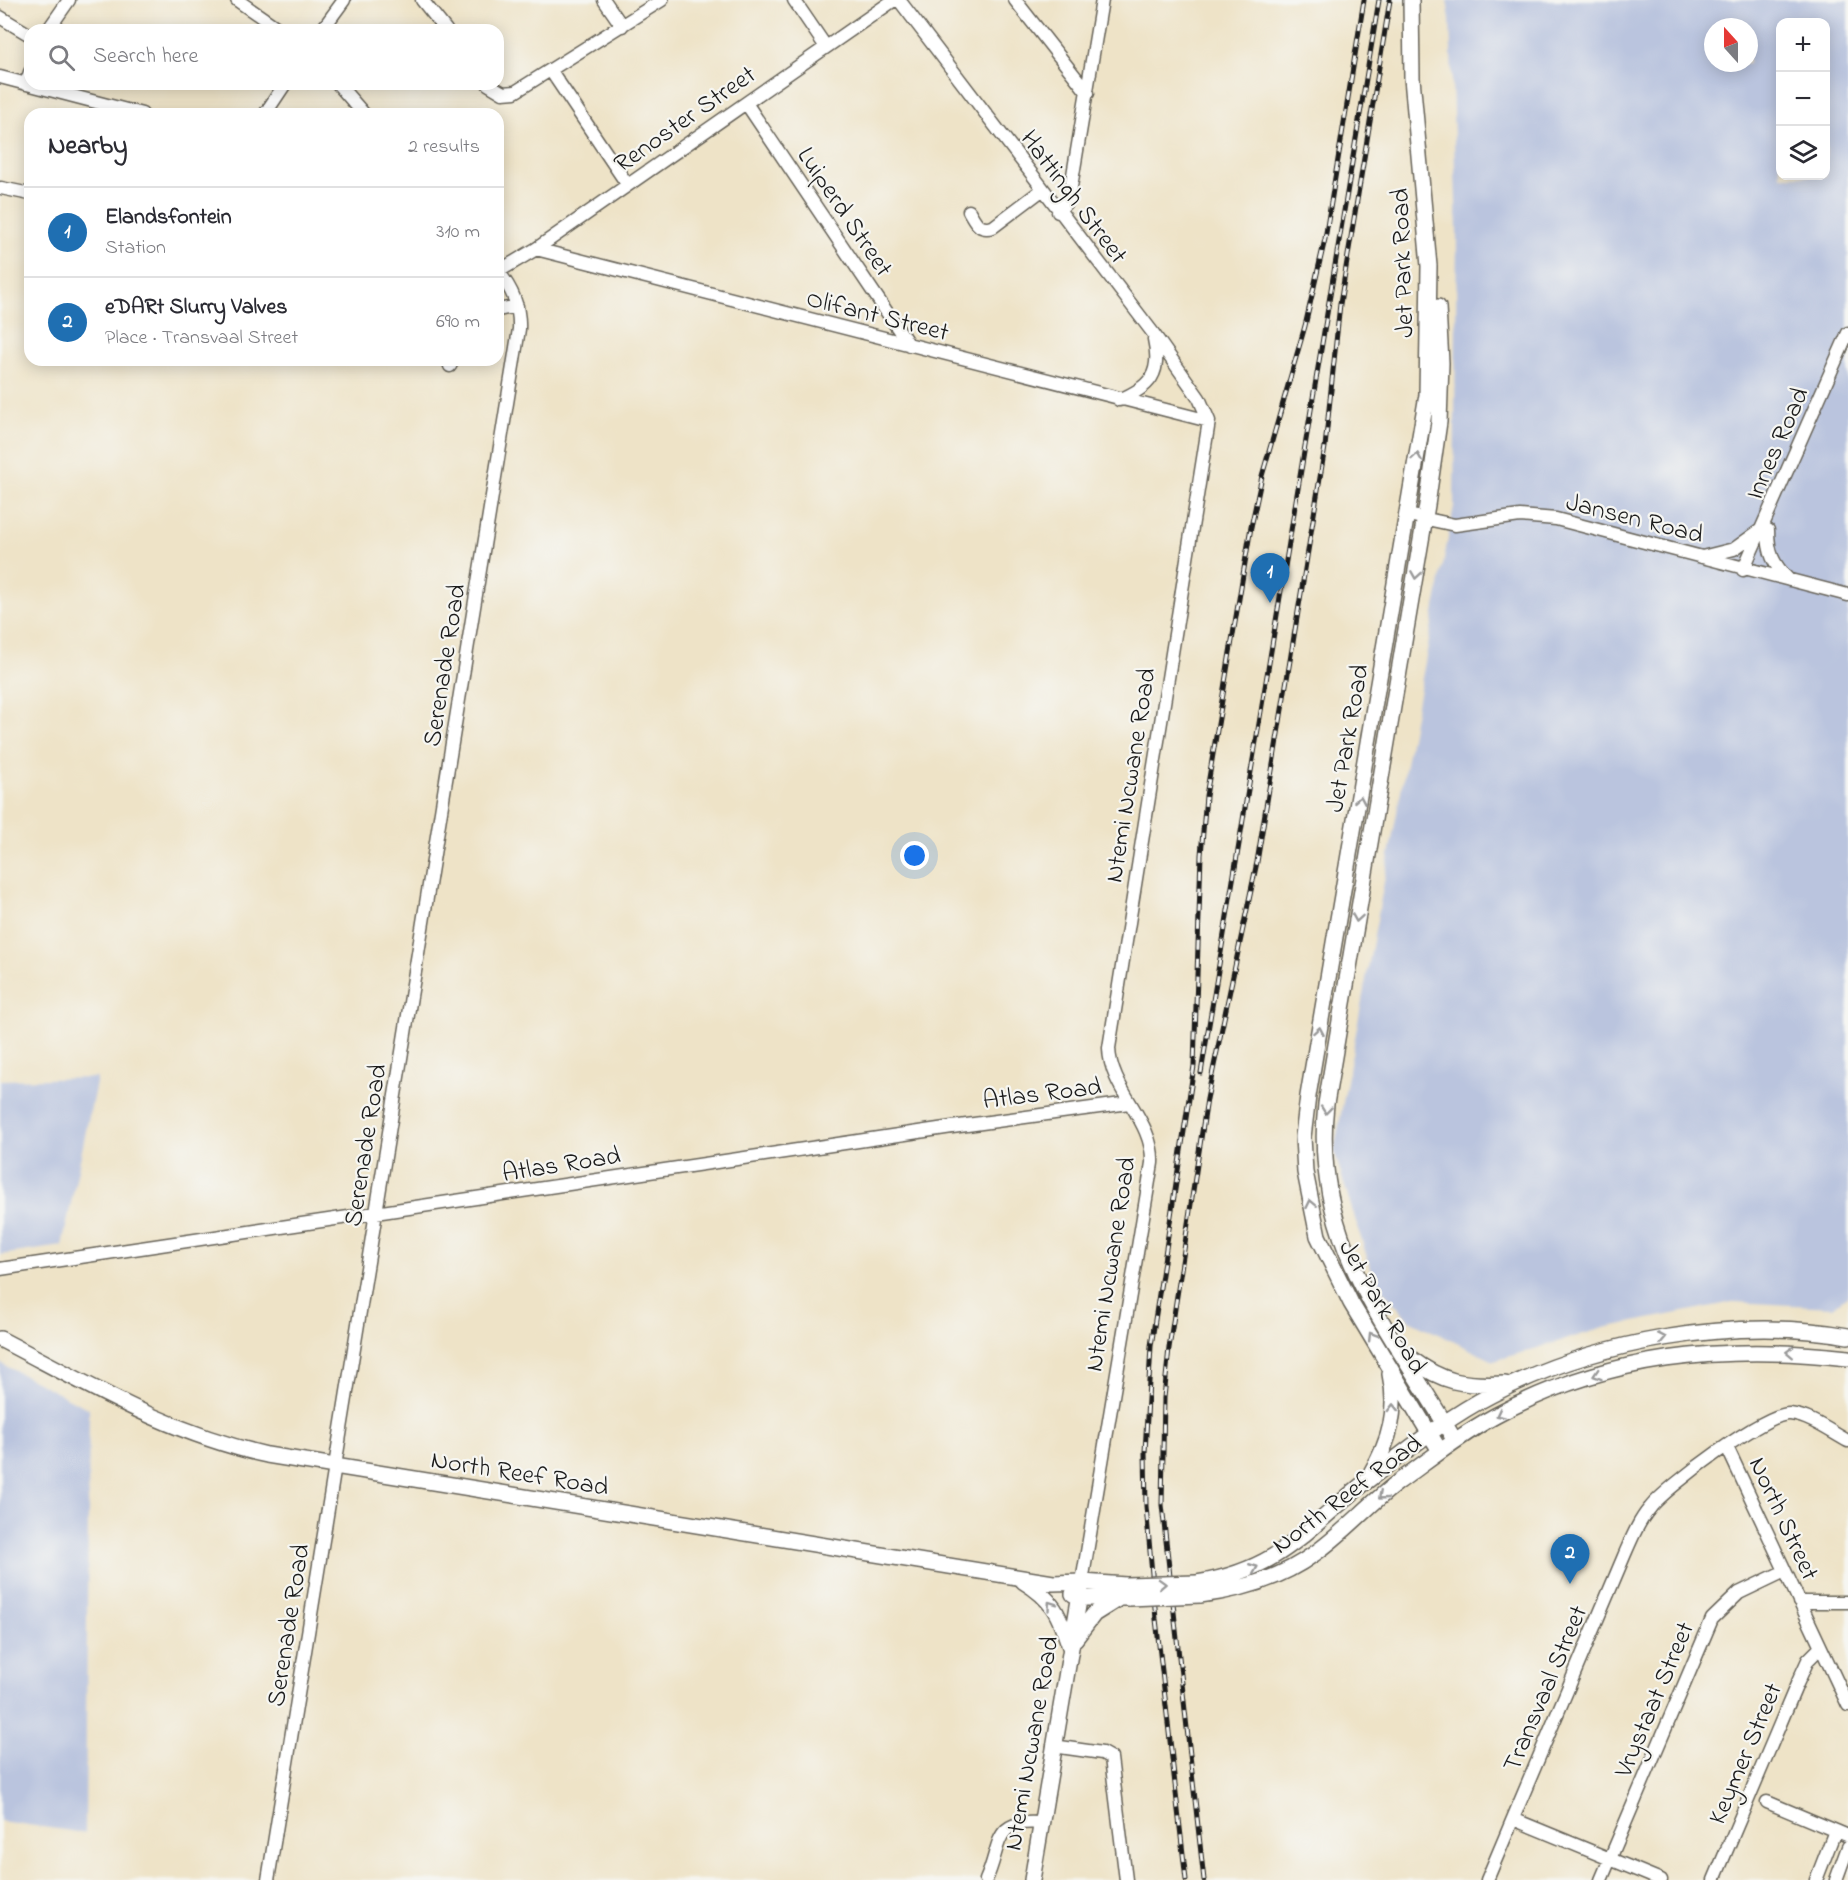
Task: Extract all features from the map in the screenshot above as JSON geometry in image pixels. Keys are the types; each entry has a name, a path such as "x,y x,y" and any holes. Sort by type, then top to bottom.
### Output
{"main road":[{"name":"Jet Park Road","path":"1411,0 1412,78 1429,266 1427,395 1303,1137 1305,1172 1318,1236 1332,1269 1440,1451"},
{"name":"Jet Park Road","path":"1418,0 1418,61 1441,351 1438,422 1425,517 1370,836 1324,1127 1327,1180 1341,1242 1352,1269 1455,1441"},
{"path":"1445,1423 1513,1384 1585,1358 1678,1335 1761,1329 1848,1336"},
{"name":"North Reef Road","path":"0,1339 190,1434 259,1454 1053,1583 1082,1581 1125,1594"},
{"path":"1455,1441 1494,1417 1542,1394 1602,1373 1664,1358 1729,1351 1795,1352 1848,1358"},
{"path":"1403,1353 1433,1374 1455,1383 1473,1386 1513,1384"},
{"path":"1367,1481 1383,1453 1392,1426 1394,1403 1387,1361"},
{"name":"North Reef Road","path":"1199,1589 1265,1563 1290,1547 1367,1481 1445,1423"},
{"name":"North Reef Road","path":"1053,1583 1080,1598 1242,1588 1287,1571 1315,1554 1393,1486 1455,1441"},
{"path":"1016,1576 1042,1593 1051,1602 1070,1647"},
{"name":"Ntemi Ncwane Road","path":"1030,1878 1082,1581"},
{"path":"1070,1647 1094,1614 1125,1594"}],"street":[{"path":"52,24 69,0"},
{"path":"237,0 271,24"},
{"path":"326,24 344,0"},
{"path":"422,0 441,24"},
{"path":"604,0 622,26"},
{"path":"495,90 509,93 551,71 662,0"},
{"path":"794,0 826,47"},
{"name":"Renoster Street","path":"504,268 536,249 894,0"},
{"name":"Hattingh Street","path":"899,0 1058,212 1153,333 1199,398 1209,421"},
{"path":"1015,0 1088,93"},
{"path":"1058,212 1069,200 1102,0"},
{"path":"0,17 24,31"},
{"path":"551,71 627,184"},
{"path":"0,77 24,78"},
{"path":"66,90 123,108"},
{"path":"269,108 281,90"},
{"path":"343,90 359,108"},
{"name":"Luiperd Street","path":"746,103 909,345"},
{"path":"1,188 24,193"},
{"path":"969,211 979,227 987,229 1042,190"},
{"name":"Olifant Street","path":"536,249 1119,400 1209,421"},
{"path":"504,279 518,306 504,309"},
{"name":"Serenade Road","path":"268,1880 519,329 518,306"},
{"path":"1119,400 1140,391 1151,378 1157,359 1153,333"},
{"name":"Innes Road","path":"1748,571 1848,333"},
{"name":"Innes Road","path":"1766,529 1848,351"},
{"name":"Ntemi Ncwane Road","path":"1082,1581 1152,1163 1148,1137 1114,1076 1109,1048 1209,421"},
{"name":"Jansen Road","path":"1408,515 1464,526 1508,518 1544,518 1848,596"},
{"path":"1701,557 1739,547 1766,529 1769,555 1775,567 1790,581"},
{"name":"Atlas Road","path":"0,1269 161,1243 376,1214 963,1125 1129,1103"},
{"name":"Transvaal Street","path":"1487,1880 1641,1521 1661,1495 1768,1420 1788,1414 1809,1420 1848,1441"},
{"name":"North Street","path":"1727,1447 1848,1705"},
{"name":"Vrystaat Street","path":"1601,1880 1712,1619 1739,1593 1785,1570"},
{"path":"1799,1602 1848,1602"},
{"name":"Keymer Street","path":"1714,1880 1797,1684 1809,1660 1820,1648"},
{"path":"1053,1746 1102,1753 1111,1758 1126,1880"},
{"path":"1767,1802 1848,1836"},
{"path":"1513,1819 1661,1880"},
{"path":"986,1880 1005,1829 1017,1822 1040,1823"},
{"path":"1816,1880 1835,1831"},
{"path":"1836,1880 1848,1847"}],"shaded area":[{"path":"1447,0 1848,0 1848,1295 1833,1307 1733,1302 1604,1328 1494,1361 1409,1320 1374,1280 1334,1151 1454,506 1457,230 1450,20"},
{"path":"97,1078 62,1246 0,1255 0,1080"},
{"path":"0,1363 89,1409 85,1833 0,1821"}],"railway":[{"path":"1186,1880 1156,1619 1146,1506 1145,1452 1151,1346 1194,1066 1201,855 1206,796 1251,527 1262,476 1305,326 1325,239 1364,0"},
{"path":"1201,1073 1379,0"},
{"path":"1204,1880 1162,1505 1164,1398 1169,1348 1207,1099 1257,862 1325,447 1340,304 1390,0"}],"place":[{"name":"Elandsfontein","path":"1270,603"},
{"name":"eDARt Slurry Valves","path":"1570,1584"}]}
